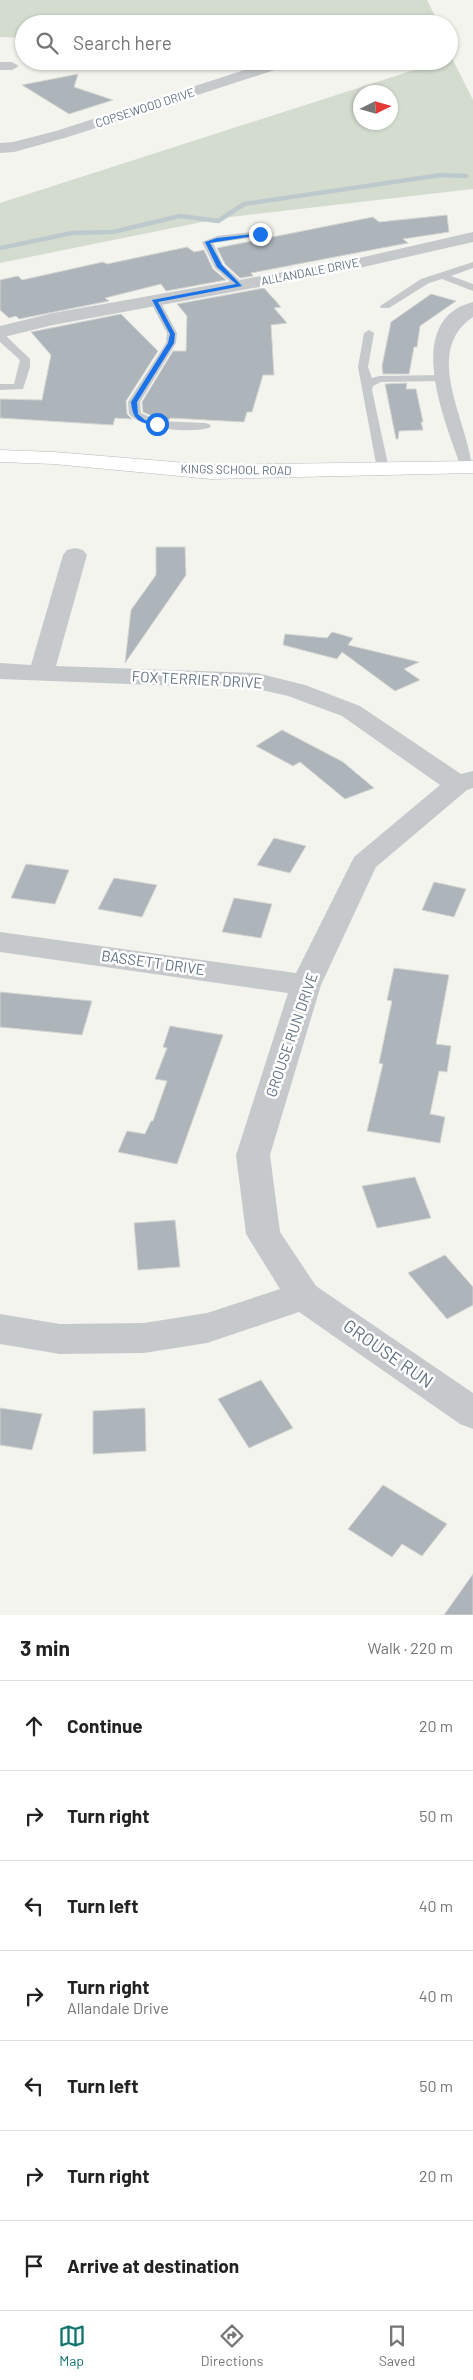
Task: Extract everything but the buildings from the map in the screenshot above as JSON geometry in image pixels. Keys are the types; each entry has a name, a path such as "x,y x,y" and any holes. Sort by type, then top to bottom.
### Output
{"street":[{"name":"COPSEWOOD DRIVE","path":"0,148 14,147 62,134 260,70"},
{"name":"ALLANDALE DRIVE","path":"0,332 53,319 346,266 473,237"},
{"path":"472,467 444,378 442,360 446,335 455,321 473,308"},
{"name":"KINGS SCHOOL ROAD","path":"0,456 54,458 211,472 472,467"},
{"path":"41,673 75,555"},
{"name":"FOX TERRIER DRIVE","path":"0,671 257,681 296,690 351,711 465,781"},
{"name":"GROUSE RUN DRIVE","path":"303,1296 263,1234 253,1155 306,985 364,863 465,781"},
{"name":"BASSETT DRIVE","path":"0,942 306,985"},
{"path":"0,1329 60,1338 144,1338 207,1328 303,1296"},
{"name":"GROUSE RUN","path":"303,1296 473,1413"}],"lane":[{"path":"240,285 219,266 207,242 260,234"},
{"path":"385,306 425,281 473,265"},
{"path":"441,275 473,288"},
{"path":"155,300 172,334 171,343 134,402 135,414 143,421 157,424 205,426"},
{"path":"369,333 363,366 368,384 366,390 383,469"},
{"path":"0,336 25,359 25,367 19,386 0,387"},
{"path":"368,384 379,379 444,378"}],"shaded area":[{"path":"0,0 427,0 434,15 15,15 15,38 0,37"},
{"path":"414,70 458,70 473,100 473,189 222,218 0,263 0,203 353,90 353,130 398,130 398,85 367,85"}],"waterway":[{"path":"0,248 72,233 113,232 180,216 218,221 244,204 441,175 466,176"}],"route":[{"path":"157,424 143,421 135,414 134,402 171,343 172,334 155,300 240,285 219,266 207,242 260,234"}]}
